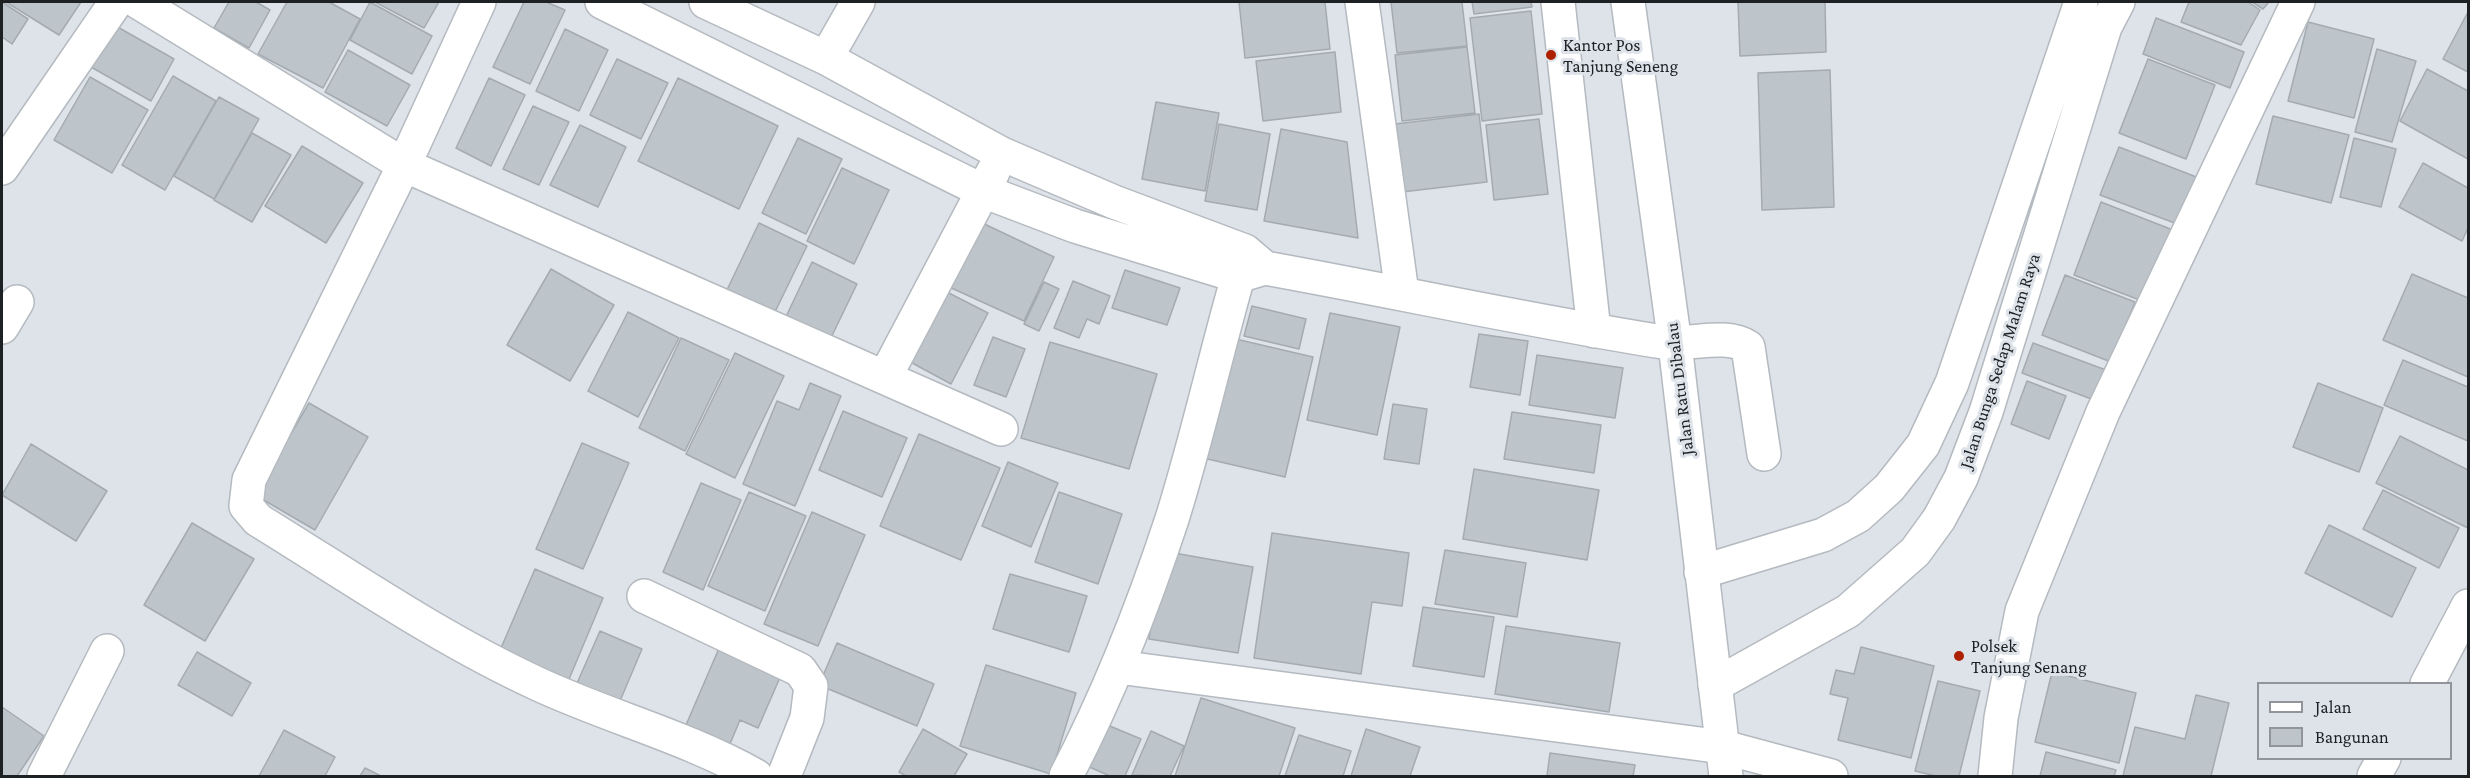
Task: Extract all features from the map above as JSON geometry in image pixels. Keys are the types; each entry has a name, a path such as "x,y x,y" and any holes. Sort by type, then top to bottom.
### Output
{"street":[{"path":"2,168 116,2"},
{"path":"138,2 404,165 1001,429"},
{"path":"479,2 404,165 249,480 246,506 258,520 494,663 539,685 647,726 756,777"},
{"path":"602,2 983,191 1076,226 1249,265 1594,331 1675,344 1737,340 1748,347 1764,454"},
{"path":"706,2 825,58 1002,154 1114,202 1249,265"},
{"path":"825,58 858,2"},
{"path":"1362,2 1402,293"},
{"path":"1558,2 1594,331"},
{"name":"Jalan Ratu Dibalau","path":"1629,2 1675,344 1724,762"},
{"name":"Jalan Bunga Sedap Malam Raya","path":"1701,572 1823,535 1858,516 1889,488 1923,445 1952,383 2081,2"},
{"name":"Jalan Bunga Sedap Malam Raya","path":"1715,685 1848,611 1915,552 1939,519 1961,478 1986,412 2105,27 2118,2"},
{"path":"1995,777 2001,718 2022,611 2103,412 2298,2"},
{"path":"885,377 1002,154"},
{"path":"1066,777 1094,724 1118,667 1172,519 1249,265"},
{"path":"644,596 800,670 811,686 807,718 784,777"},
{"path":"2428,682 2469,606"},
{"path":"44,777 107,651"},
{"path":"1118,667 1831,777"},
{"path":"2374,777 2383,760"}],"building":[{"path":"2,2 28,19 12,44 2,37"},
{"path":"6,2 81,2 59,35"},
{"path":"229,2 256,2 270,10 249,48 214,28"},
{"path":"287,2 329,2 360,19 323,88 258,54"},
{"path":"370,2 432,36 412,74 350,40"},
{"path":"375,2 439,2 424,28"},
{"path":"524,2 546,2 565,10 530,84 493,67"},
{"path":"1239,2 1325,2 1330,49 1245,58"},
{"path":"1391,2 1462,2 1467,46 1397,53"},
{"path":"1472,2 1531,2 1532,7 1474,14"},
{"path":"1738,2 1825,2 1826,52 1740,56"},
{"path":"2189,2 2248,2 2260,10 2241,45 2181,22"},
{"path":"2252,2 2269,2 2263,9"},
{"path":"1531,11 1542,114 1482,121 1470,18"},
{"path":"2468,12 2468,72 2443,59"},
{"path":"2156,18 2244,52 2230,88 2143,54"},
{"path":"2308,22 2374,39 2354,118 2288,101"},
{"path":"114,25 174,59 151,101 91,67"},
{"path":"565,29 608,50 579,111 536,91"},
{"path":"1467,47 1475,113 1402,121 1395,55"},
{"path":"2377,49 2416,61 2392,142 2355,132"},
{"path":"348,50 410,85 387,126 325,92"},
{"path":"1335,52 1341,112 1263,121 1256,61"},
{"path":"617,59 668,83 641,139 590,115"},
{"path":"2148,59 2215,85 2186,159 2119,133"},
{"path":"2427,69 2468,91 2468,159 2400,121"},
{"path":"1830,70 1834,207 1762,210 1758,73"},
{"path":"173,76 216,101 165,190 122,165"},
{"path":"90,77 148,110 112,173 54,140"},
{"path":"489,78 525,95 491,166 456,148"},
{"path":"678,78 778,126 739,209 638,161"},
{"path":"219,97 259,119 214,199 174,176"},
{"path":"1156,102 1219,113 1205,191 1142,179"},
{"path":"533,106 569,122 539,185 503,169"},
{"path":"1479,114 1487,182 1402,192 1395,124"},
{"path":"2273,116 2349,135 2331,203 2256,184"},
{"path":"1539,119 1548,194 1494,200 1486,125"},
{"path":"1219,124 1270,134 1257,210 1205,201"},
{"path":"580,125 626,147 598,207 550,185"},
{"path":"1281,129 1347,142 1358,238 1264,221"},
{"path":"252,133 291,155 252,222 214,200"},
{"path":"798,138 842,159 806,234 762,213"},
{"path":"2354,138 2396,149 2381,207 2340,197"},
{"path":"302,146 363,183 326,243 265,206"},
{"path":"2119,147 2199,178 2180,225 2100,195"},
{"path":"2423,163 2468,188 2468,228 2462,241 2399,207"},
{"path":"842,168 889,190 854,264 807,241"},
{"path":"2101,202 2173,230 2145,302 2074,275"},
{"path":"978,221 1054,257 1024,321 947,286"},
{"path":"759,223 807,246 773,316 725,294"},
{"path":"812,262 857,284 827,346 782,325"},
{"path":"551,269 614,305 570,381 507,345"},
{"path":"1125,270 1180,288 1167,325 1112,308"},
{"path":"2412,274 2468,298 2468,377 2383,340"},
{"path":"2065,275 2135,302 2111,362 2042,335"},
{"path":"1073,281 1110,296 1099,324 1087,319 1079,338 1054,328"},
{"path":"1044,282 1059,289 1039,331 1024,324"},
{"path":"939,288 988,313 951,384 903,358"},
{"path":"1252,306 1306,319 1299,349 1244,336"},
{"path":"628,312 679,338 638,417 588,391"},
{"path":"1330,313 1400,327 1377,435 1307,420"},
{"path":"1479,334 1528,341 1520,395 1470,387"},
{"path":"993,337 1025,349 1006,397 974,385"},
{"path":"1227,337 1313,357 1285,477 1199,457"},
{"path":"681,338 729,360 685,451 639,428"},
{"path":"1050,342 1157,374 1129,469 1021,438"},
{"path":"2033,343 2106,370 2094,400 2022,373"},
{"path":"735,353 784,376 735,478 686,454"},
{"path":"1537,355 1623,368 1615,418 1529,405"},
{"path":"2403,360 2468,387 2468,441 2384,405"},
{"path":"2027,381 2066,396 2049,439 2011,424"},
{"path":"810,383 841,396 795,506 743,484 777,401 799,410"},
{"path":"2318,383 2383,408 2359,472 2293,447"},
{"path":"309,403 368,437 315,530 255,495"},
{"path":"1393,404 1427,409 1419,464 1384,459"},
{"path":"843,411 907,438 882,497 819,470"},
{"path":"1512,412 1601,425 1594,473 1504,459"},
{"path":"919,434 1000,468 961,560 880,526"},
{"path":"2400,436 2468,470 2468,528 2376,483"},
{"path":"582,443 629,463 583,569 536,549"},
{"path":"31,444 107,491 76,541 2,495"},
{"path":"1008,462 1058,483 1031,547 982,526"},
{"path":"1474,469 1599,490 1587,560 1463,539"},
{"path":"701,483 741,500 703,590 663,572"},
{"path":"2383,490 2459,528 2439,568 2363,529"},
{"path":"749,492 806,516 765,611 708,586"},
{"path":"1059,492 1122,514 1098,584 1035,562"},
{"path":"812,512 865,535 818,646 764,624"},
{"path":"192,523 254,559 205,641 144,605"},
{"path":"2329,525 2416,568 2392,617 2305,573"},
{"path":"1272,533 1409,553 1402,606 1372,602 1361,674 1254,658"},
{"path":"1445,550 1526,563 1517,617 1435,604"},
{"path":"1163,551 1253,567 1238,653 1149,639"},
{"path":"535,569 603,598 567,684 498,655"},
{"path":"1010,574 1087,596 1069,652 993,629"},
{"path":"1423,607 1494,617 1484,677 1413,666"},
{"path":"1506,626 1620,643 1609,712 1495,694"},
{"path":"600,631 642,649 617,708 574,690"},
{"path":"723,639 785,666 758,728 740,720 727,751 683,732"},
{"path":"837,643 934,684 917,726 819,685"},
{"path":"1861,647 1934,666 1911,758 1838,740 1848,698 1830,694 1836,670 1854,674"},
{"path":"197,652 251,683 232,716 178,685"},
{"path":"986,665 1076,693 1051,774 960,746"},
{"path":"2052,672 2136,693 2119,763 2035,742"},
{"path":"1938,681 1980,691 1959,776 1936,776 1915,771"},
{"path":"2196,695 2229,703 2211,776 2123,776 2135,727 2185,739"},
{"path":"1201,698 1295,728 1279,776 1175,776"},
{"path":"2,707 44,736 17,776 2,776"},
{"path":"1105,724 1141,739 1125,776 1110,776 1087,766"},
{"path":"923,729 967,754 954,776 906,776 899,772"},
{"path":"1366,729 1420,747 1410,776 1351,776"},
{"path":"284,730 335,757 325,776 259,776"},
{"path":"1151,731 1184,746 1170,776 1132,775"},
{"path":"1299,735 1351,751 1343,776 1285,776"},
{"path":"2046,752 2116,770 2114,776 2040,776"},
{"path":"1550,753 1635,765 1633,776 1547,776"},
{"path":"365,768 381,776 360,776"}],"place":[{"name":"Kantor Pos Tanjung Seneng","path":"1551,55"},
{"name":"Polsek Tanjung Senang","path":"1959,656"}]}
